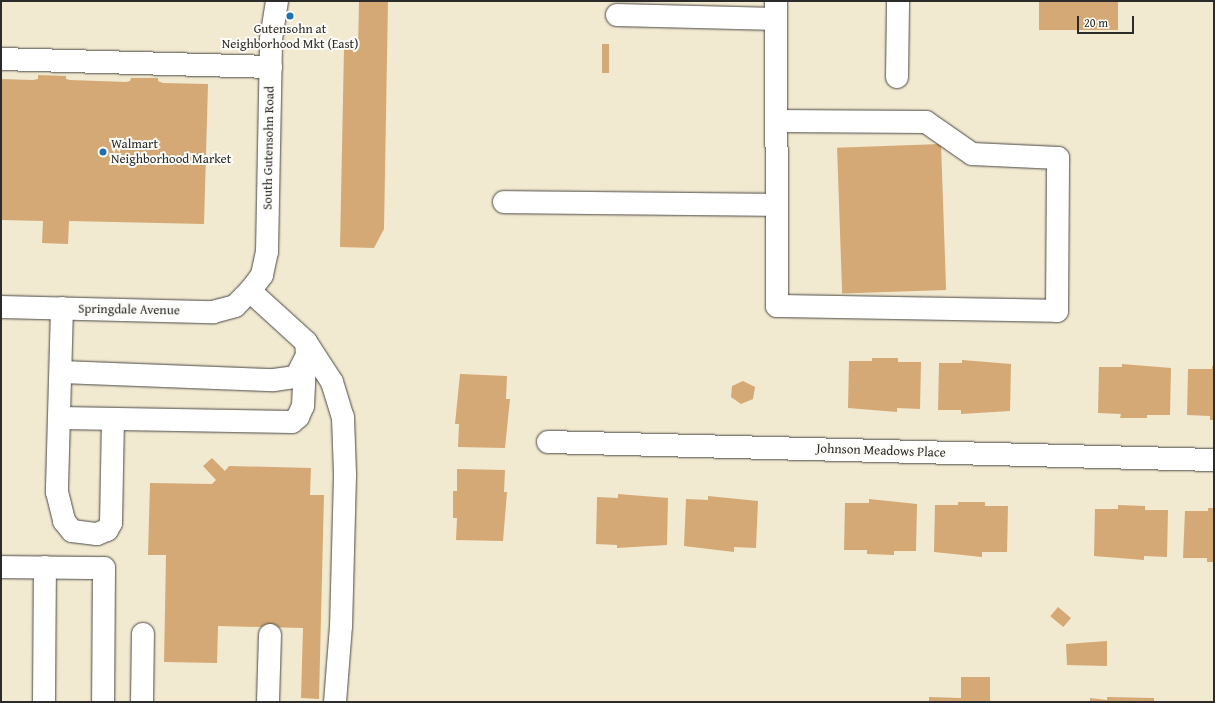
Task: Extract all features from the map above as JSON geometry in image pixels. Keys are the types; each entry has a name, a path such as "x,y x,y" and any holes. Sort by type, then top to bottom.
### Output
{"street":[{"name":"South Gutensohn Road","path":"250,292 262,275 267,252 271,39 277,1"},
{"path":"897,77 898,1"},
{"path":"617,15 776,10 776,121 776,205 777,306 1057,311 1058,158 972,154 926,122 776,121"},
{"path":"1,59 271,67"},
{"path":"504,202 776,205"},
{"path":"250,292 306,342 324,367 334,386 344,431 341,626 335,702"},
{"name":"Springdale Avenue","path":"1,307 213,312 235,306 250,292"},
{"path":"62,308 57,492 64,521 72,530 97,534 107,530 111,523 113,419"},
{"path":"60,418 292,422 298,417 303,406 305,364 307,355 306,342"},
{"path":"61,372 274,380 296,377 305,364"},
{"name":"Johnson Meadows Place","path":"548,442 1214,460"},
{"path":"1,567 104,568 103,702"},
{"path":"44,702 45,567"},
{"path":"142,702 143,634"},
{"path":"268,702 270,635"}],"building":[{"path":"359,1 388,1 384,229 374,248 340,247 344,48 358,49"},
{"path":"1039,1 1118,1 1118,30 1039,30"},
{"path":"602,44 609,44 609,73 602,73"},
{"name":"Walmart Neighborhood Market","path":"38,75 66,76 66,79 70,80 126,82 130,81 131,78 158,78 158,81 163,83 208,84 204,224 69,221 68,244 42,243 43,221 1,220 1,79 33,80 38,79"},
{"path":"941,144 946,290 842,294 837,148"},
{"path":"872,358 898,358 898,362 921,362 920,409 897,408 897,412 848,408 849,361 872,361"},
{"path":"962,360 1011,364 1010,411 961,414 961,410 938,410 939,363 962,363"},
{"path":"1122,364 1171,368 1170,415 1147,415 1147,418 1120,418 1121,414 1098,413 1099,367 1122,367"},
{"path":"1212,366 1214,366 1214,420 1210,420 1210,416 1187,415 1188,369 1212,369"},
{"path":"460,374 507,376 506,399 510,399 505,448 458,447 459,424 455,424"},
{"path":"743,381 755,387 753,399 741,404 731,397 732,386"},
{"path":"212,458 225,471 229,466 311,468 310,495 324,495 319,699 301,698 303,628 218,626 217,663 164,662 166,555 148,555 150,483 212,484 216,480 203,466"},
{"path":"457,469 505,470 504,492 507,492 503,541 456,540 457,518 453,518 453,491 457,491"},
{"path":"618,494 668,498 667,545 617,548 617,545 596,544 597,497 618,498"},
{"path":"708,496 758,501 756,548 734,547 734,552 684,546 686,499 708,500"},
{"path":"869,499 917,504 916,551 894,551 894,555 867,554 867,550 844,550 845,503 869,503"},
{"path":"958,502 985,502 985,506 1008,506 1007,552 982,552 982,557 934,552 935,505 958,505"},
{"path":"1118,505 1145,506 1145,510 1168,510 1167,557 1144,556 1144,560 1094,556 1095,509 1118,509"},
{"path":"1208,508 1214,508 1214,562 1207,562 1207,558 1183,558 1185,511 1208,511"},
{"path":"1058,607 1071,618 1063,627 1050,616"},
{"path":"1107,641 1107,666 1067,665 1066,644"},
{"path":"961,677 990,677 990,702 929,702 929,697 961,698"},
{"path":"1107,697 1154,698 1154,702 1090,702 1090,698 1107,700"}],"place":[{"name":"Gutensohn at Neighborhood Mkt (East)","path":"290,16"},
{"name":"Walmart Neighborhood Market","path":"103,152"}]}
